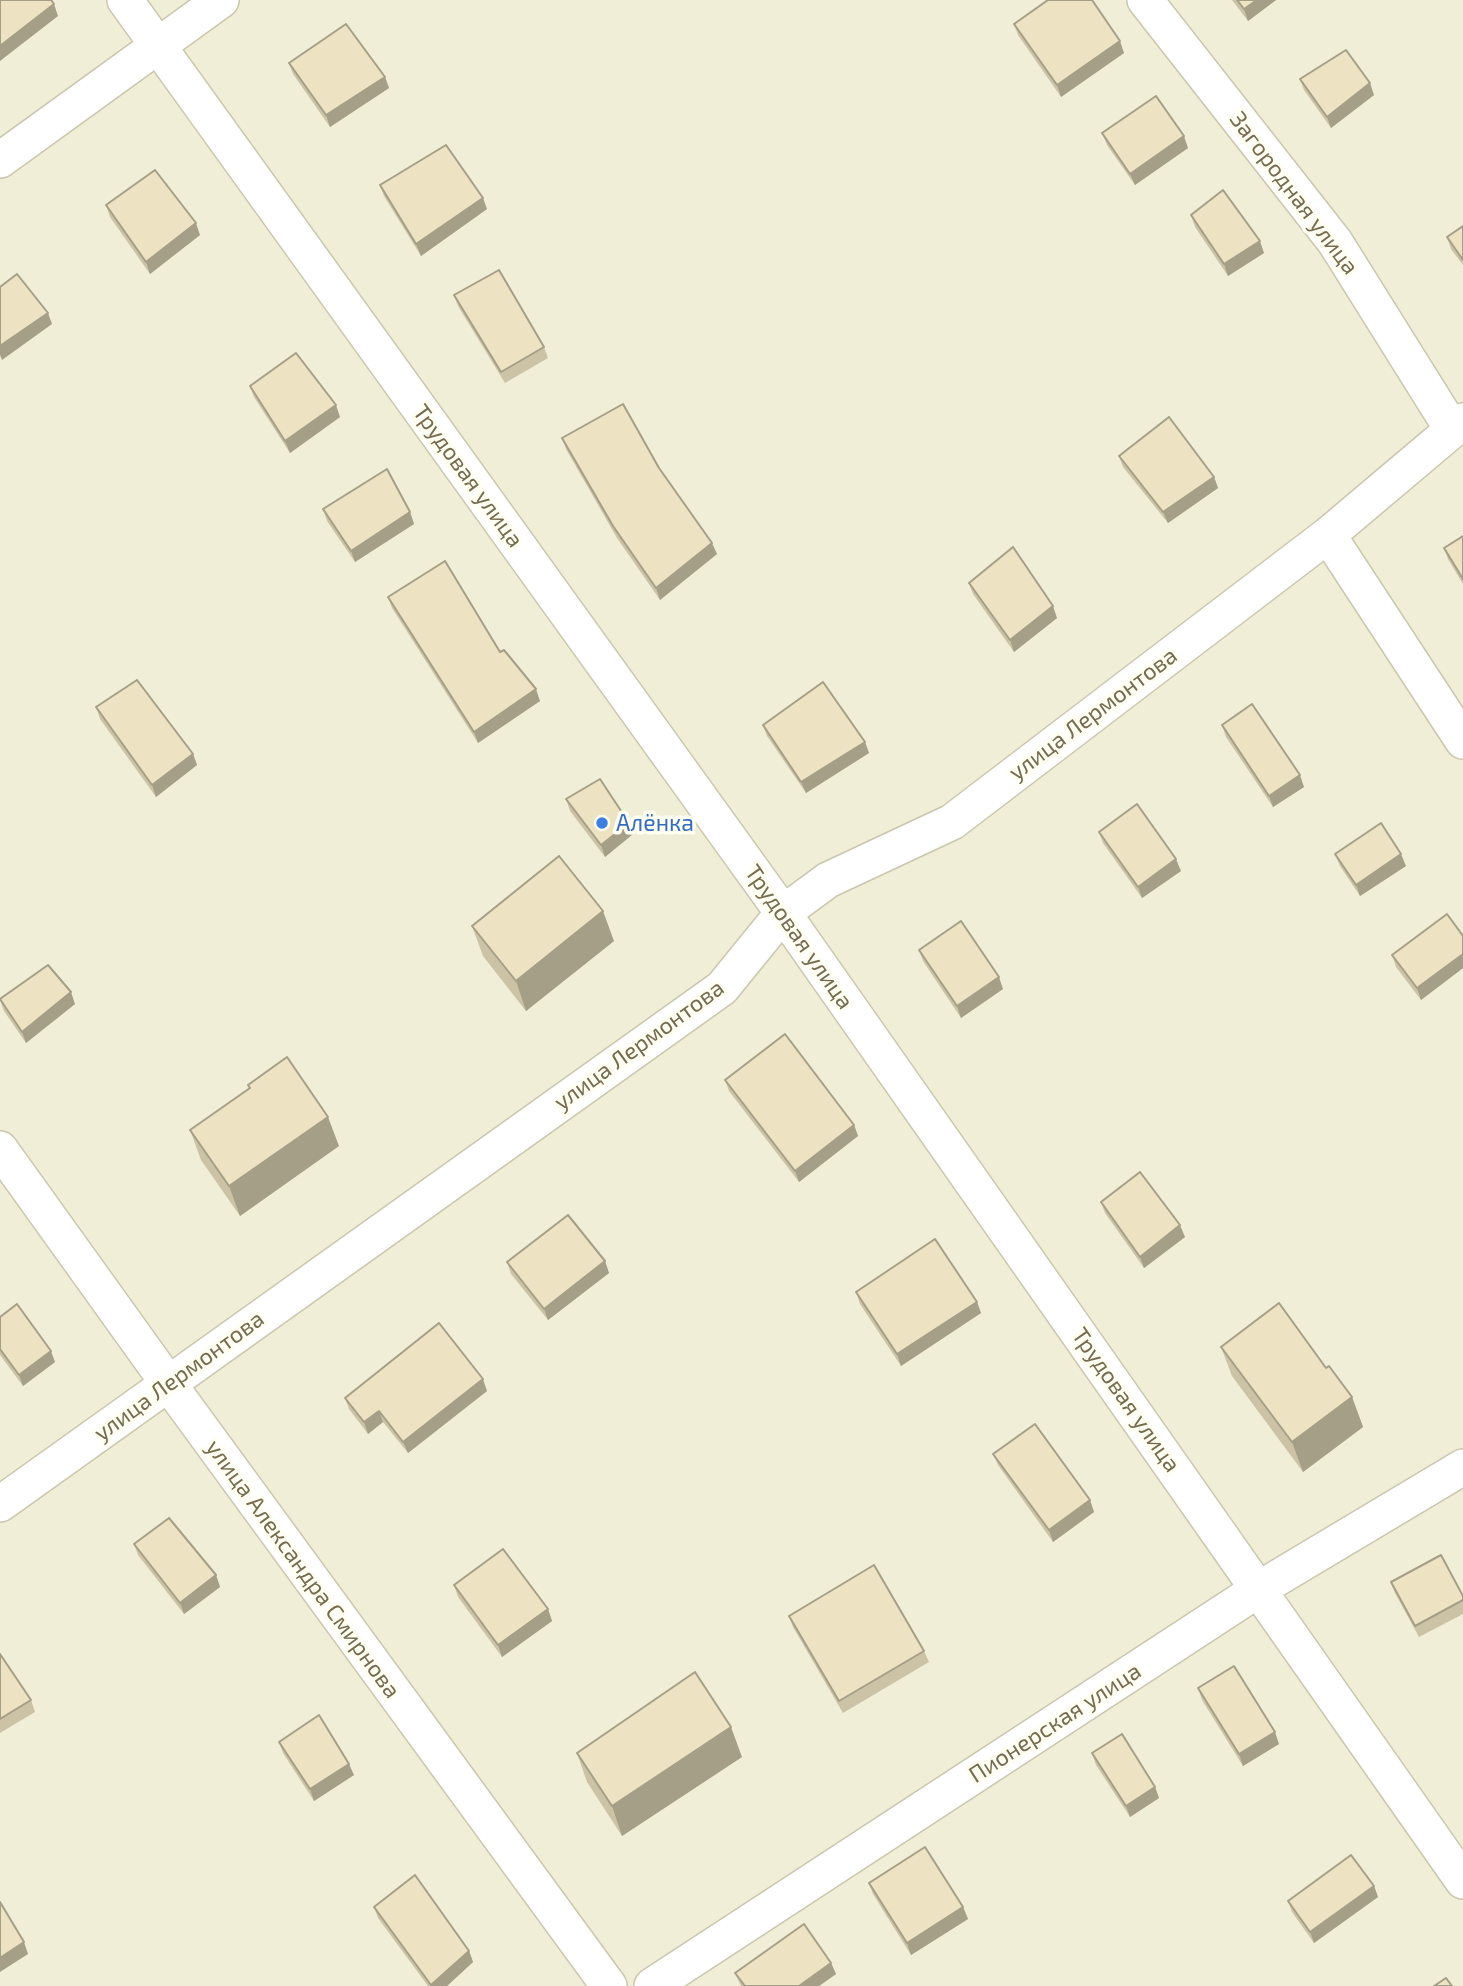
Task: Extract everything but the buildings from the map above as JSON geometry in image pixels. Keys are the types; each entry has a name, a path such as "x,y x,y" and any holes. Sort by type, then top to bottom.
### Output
{"street":[{"name":"Трудовая улица","path":"125,0 783,913 1463,1881"},
{"path":"0,160 221,0"},
{"name":"Загородная улица","path":"1145,0 1335,242 1458,425"},
{"name":"улица Лермонтова","path":"0,1504 722,988 783,913 828,880 952,822 1328,535 1458,425"},
{"path":"1328,535 1463,741"},
{"name":"улица Александра Смирнова","path":"0,1149 168,1384 609,1986"},
{"name":"Пионерская улица","path":"652,1986 1259,1589 1463,1467"}],"shaded area":[{"path":"0,0 1463,0 1463,1986 0,1986"}],"place":[{"name":"Алёнка","path":"602,823"}]}
